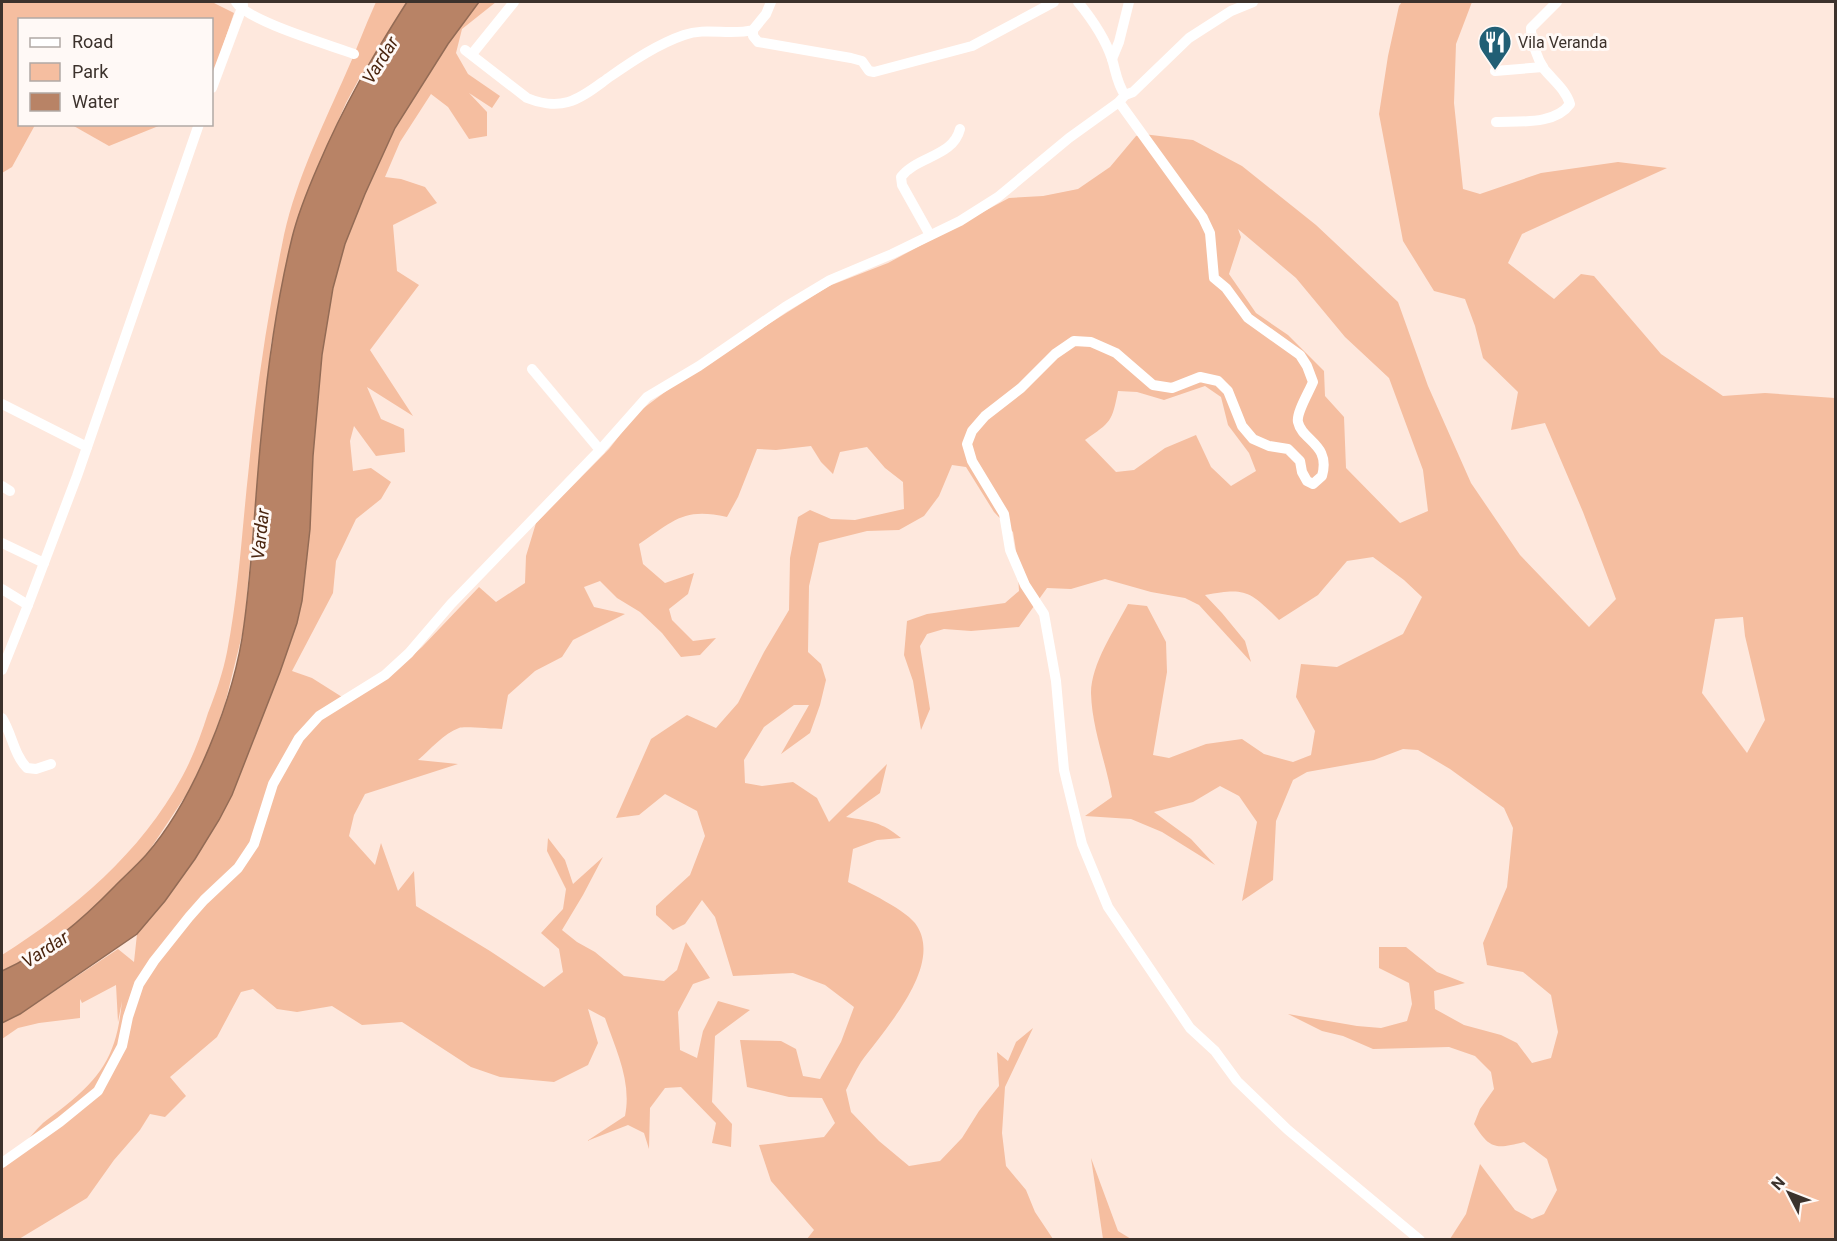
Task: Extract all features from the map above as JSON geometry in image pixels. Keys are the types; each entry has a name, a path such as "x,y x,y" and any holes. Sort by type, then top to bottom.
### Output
{"street":[{"path":"514,2 469,52 527,98 537,102 564,104 577,99 642,55 684,35 705,31 731,33 753,30 762,20 771,2"},
{"path":"753,30 753,36 758,42 851,58 862,61 869,70 874,72 972,46 1054,2"},
{"path":"1078,2 1101,35 1112,59 1122,98 1203,218 1210,233 1214,278 1227,288 1248,318 1300,355 1307,366 1313,382 1299,412 1298,422 1304,432 1317,444 1323,460 1322,476 1313,484 1307,481 1299,461 1288,449 1269,446 1253,439 1242,426 1228,391 1218,381 1200,377 1172,388 1153,385 1116,353 1091,342 1074,341 1055,354 1021,388 985,416 972,431 967,444 972,461 1004,514 1010,550 1025,585 1044,614 1056,681 1065,770 1082,844 1108,907 1190,1028 1215,1051 1237,1081 1288,1130 1420,1239"},
{"path":"1112,59 1119,42 1129,2"},
{"path":"2,1163 60,1122 98,1091 122,1046 128,1017 139,984 189,917 238,868 254,844 273,784 299,738 319,716 367,688 409,653 486,566 600,450 635,409 653,392 699,366 785,307 830,280 892,254 960,221 998,197 1069,138 1143,84 1197,32 1231,11 1253,2"},
{"path":"1497,122 1540,121 1567,108 1570,104 1568,97 1543,67 1531,37 1531,28 1557,2"},
{"path":"213,85 240,4 263,21 354,54"},
{"path":"1496,71 1543,67"},
{"path":"2,670 87,447 198,126"},
{"path":"930,235 902,185 901,177 910,169 951,146 958,138 960,129"},
{"path":"532,369 600,450"},
{"path":"2,404 87,447"},
{"path":"2,543 44,563"},
{"path":"2,589 28,606"},
{"path":"2,718 22,763 27,768 36,769 51,764"}],"green space":[{"path":"2,2 212,2 234,13 213,75 213,18 18,18 18,126 34,126 12,167 2,173"},
{"path":"376,2 407,2 346,103 308,190 293,235 271,344 244,627 225,704 209,749 188,792 147,854 96,905 52,944 2,971 2,955 79,899 126,855 165,805 190,762 227,652 259,383 287,223 308,161"},
{"path":"479,2 496,2 462,29 456,53 468,74 500,96 492,108 469,93 487,112 487,136 469,139 448,107 431,94 400,142 385,177 401,179 425,187 437,203 393,225 397,271 419,285 370,350 413,416 367,387 381,419 404,429 405,452 376,456 354,426 350,441 353,471 371,468 391,482 381,499 356,519 336,561 333,593 292,671 312,678 350,702 394,672 422,647 479,587 496,602 525,583 526,556 536,523 609,449 637,413 685,377 829,286 888,263 1009,198 1043,196 1078,189 1110,167 1136,136 1143,134 1193,140 1242,166 1316,225 1398,302 1428,386 1471,483 1520,555 1589,627 1616,599 1583,512 1545,423 1511,430 1518,392 1483,358 1465,299 1434,291 1403,241 1379,114 1399,6 1402,2 1472,2 1456,44 1454,103 1463,189 1480,194 1541,173 1618,162 1667,168 1522,234 1508,263 1554,299 1581,274 1594,276 1661,354 1723,396 1765,393 1835,398 1835,1239 1450,1239 1466,1214 1480,1164 1515,1210 1532,1219 1544,1214 1557,1190 1547,1159 1524,1142 1507,1146 1489,1143 1474,1124 1480,1109 1494,1089 1491,1072 1475,1056 1449,1047 1373,1049 1343,1036 1322,1031 1288,1014 1381,1028 1407,1021 1412,1004 1409,983 1379,968 1379,947 1406,947 1437,972 1465,983 1434,991 1435,1009 1464,1025 1501,1035 1517,1043 1532,1063 1551,1058 1558,1032 1551,995 1523,972 1487,965 1483,943 1507,887 1513,828 1504,808 1450,769 1418,750 1403,749 1374,760 1307,772 1293,780 1276,821 1273,880 1242,901 1257,822 1239,796 1220,786 1193,802 1154,812 1191,839 1215,865 1162,832 1131,819 1085,816 1112,797 1094,720 1091,693 1099,659 1128,604 1147,606 1166,642 1167,672 1153,755 1169,758 1206,744 1242,739 1264,754 1293,762 1311,755 1315,731 1296,697 1301,664 1337,667 1403,634 1422,597 1373,557 1347,561 1318,595 1279,620 1254,597 1246,594 1230,591 1205,595 1245,641 1251,662 1199,605 1185,598 1151,592 1105,579 1071,589 1047,588 1019,627 971,631 944,629 927,634 920,646 930,709 921,730 913,681 904,655 907,621 927,614 1005,603 1019,591 1013,532 994,512 966,467 952,465 939,496 924,516 899,530 867,531 819,543 809,586 808,652 821,664 826,680 820,705 810,733 781,754 809,705 794,705 764,727 744,760 745,783 762,786 793,782 817,798 829,822 887,764 880,793 846,817 875,823 901,838 877,840 853,849 848,882 886,901 912,920 923,942 922,960 917,979 896,1016 861,1062 846,1090 851,1112 879,1141 909,1166 940,1161 962,1138 979,1111 999,1086 997,1052 1008,1061 1016,1042 1033,1028 1005,1087 1002,1133 1006,1166 1026,1190 1035,1212 1053,1239 807,1239 814,1230 771,1181 759,1145 824,1137 835,1123 822,1098 789,1097 747,1087 740,1040 781,1041 796,1049 803,1076 820,1079 841,1042 854,1007 825,985 793,973 733,976 715,917 702,900 685,924 673,930 656,915 656,906 690,875 705,836 697,811 665,794 639,815 616,818 651,739 687,715 716,728 738,703 789,610 790,558 798,517 810,510 831,519 855,520 904,509 903,482 885,468 867,447 840,452 833,474 821,462 811,446 776,450 757,449 738,497 727,517 712,514 689,515 671,523 639,544 643,564 665,583 694,573 688,594 669,609 672,620 693,641 716,638 700,655 681,657 662,633 640,612 617,598 600,581 584,587 594,607 625,614 573,640 562,657 535,671 508,695 502,729 472,727 453,730 418,760 458,764 365,794 354,815 349,836 375,865 381,843 398,891 414,871 416,906 544,987 563,972 559,949 541,933 563,909 566,889 547,851 548,838 565,860 573,884 603,857 562,930 595,952 624,976 664,981 677,970 686,942 710,978 693,984 678,1012 680,1050 697,1058 703,1031 718,1001 750,1010 715,1036 712,1102 732,1124 731,1147 712,1143 716,1123 681,1087 665,1088 650,1108 649,1149 644,1133 628,1125 587,1141 625,1116 627,1103 622,1066 605,1018 588,1009 598,1043 588,1065 554,1082 500,1077 471,1067 402,1022 362,1025 332,1006 297,1012 277,1009 253,989 241,992 217,1037 170,1077 186,1096 165,1117 150,1114 87,1198 19,1239 2,1239 2,1166 43,1123 79,1094 99,1072 107,1060 117,1034 122,1001 118,1022 116,985 82,1003 80,999 80,1018 18,1028 2,1039 2,1023 20,1014 118,949 134,962 137,934 165,901 195,859 232,795 280,672 302,601 310,529 313,456 322,355 333,288 345,244 395,128 448,44","holes":["1238,229 1296,278 1345,337 1389,378 1423,470 1428,511 1400,523 1346,468 1344,417 1325,396 1324,371 1288,335 1256,313 1229,274 1241,237","1205,386 1221,397 1228,425 1249,453 1256,471 1231,486 1211,467 1196,435 1165,448 1134,470 1116,472 1085,440 1109,420 1118,391 1137,392 1164,400","1743,617 1745,636 1765,720 1747,753 1702,693 1715,619"]},
{"path":"74,126 159,126 109,146"},
{"path":"1091,1158 1118,1231 1131,1239 1103,1239"}],"water":[{"name":"Vardar","path":"407,2 479,2 448,44 395,128 345,244 333,288 322,355 313,456 310,529 302,601 280,672 232,795 195,859 165,901 137,934 20,1014 2,1023 2,971 48,945 62,934 146,855 180,806 210,746 232,684 244,625 267,380 277,308 294,229 338,122 370,62"}],"place":[{"name":"Vila Veranda","path":"1495,71"}]}
